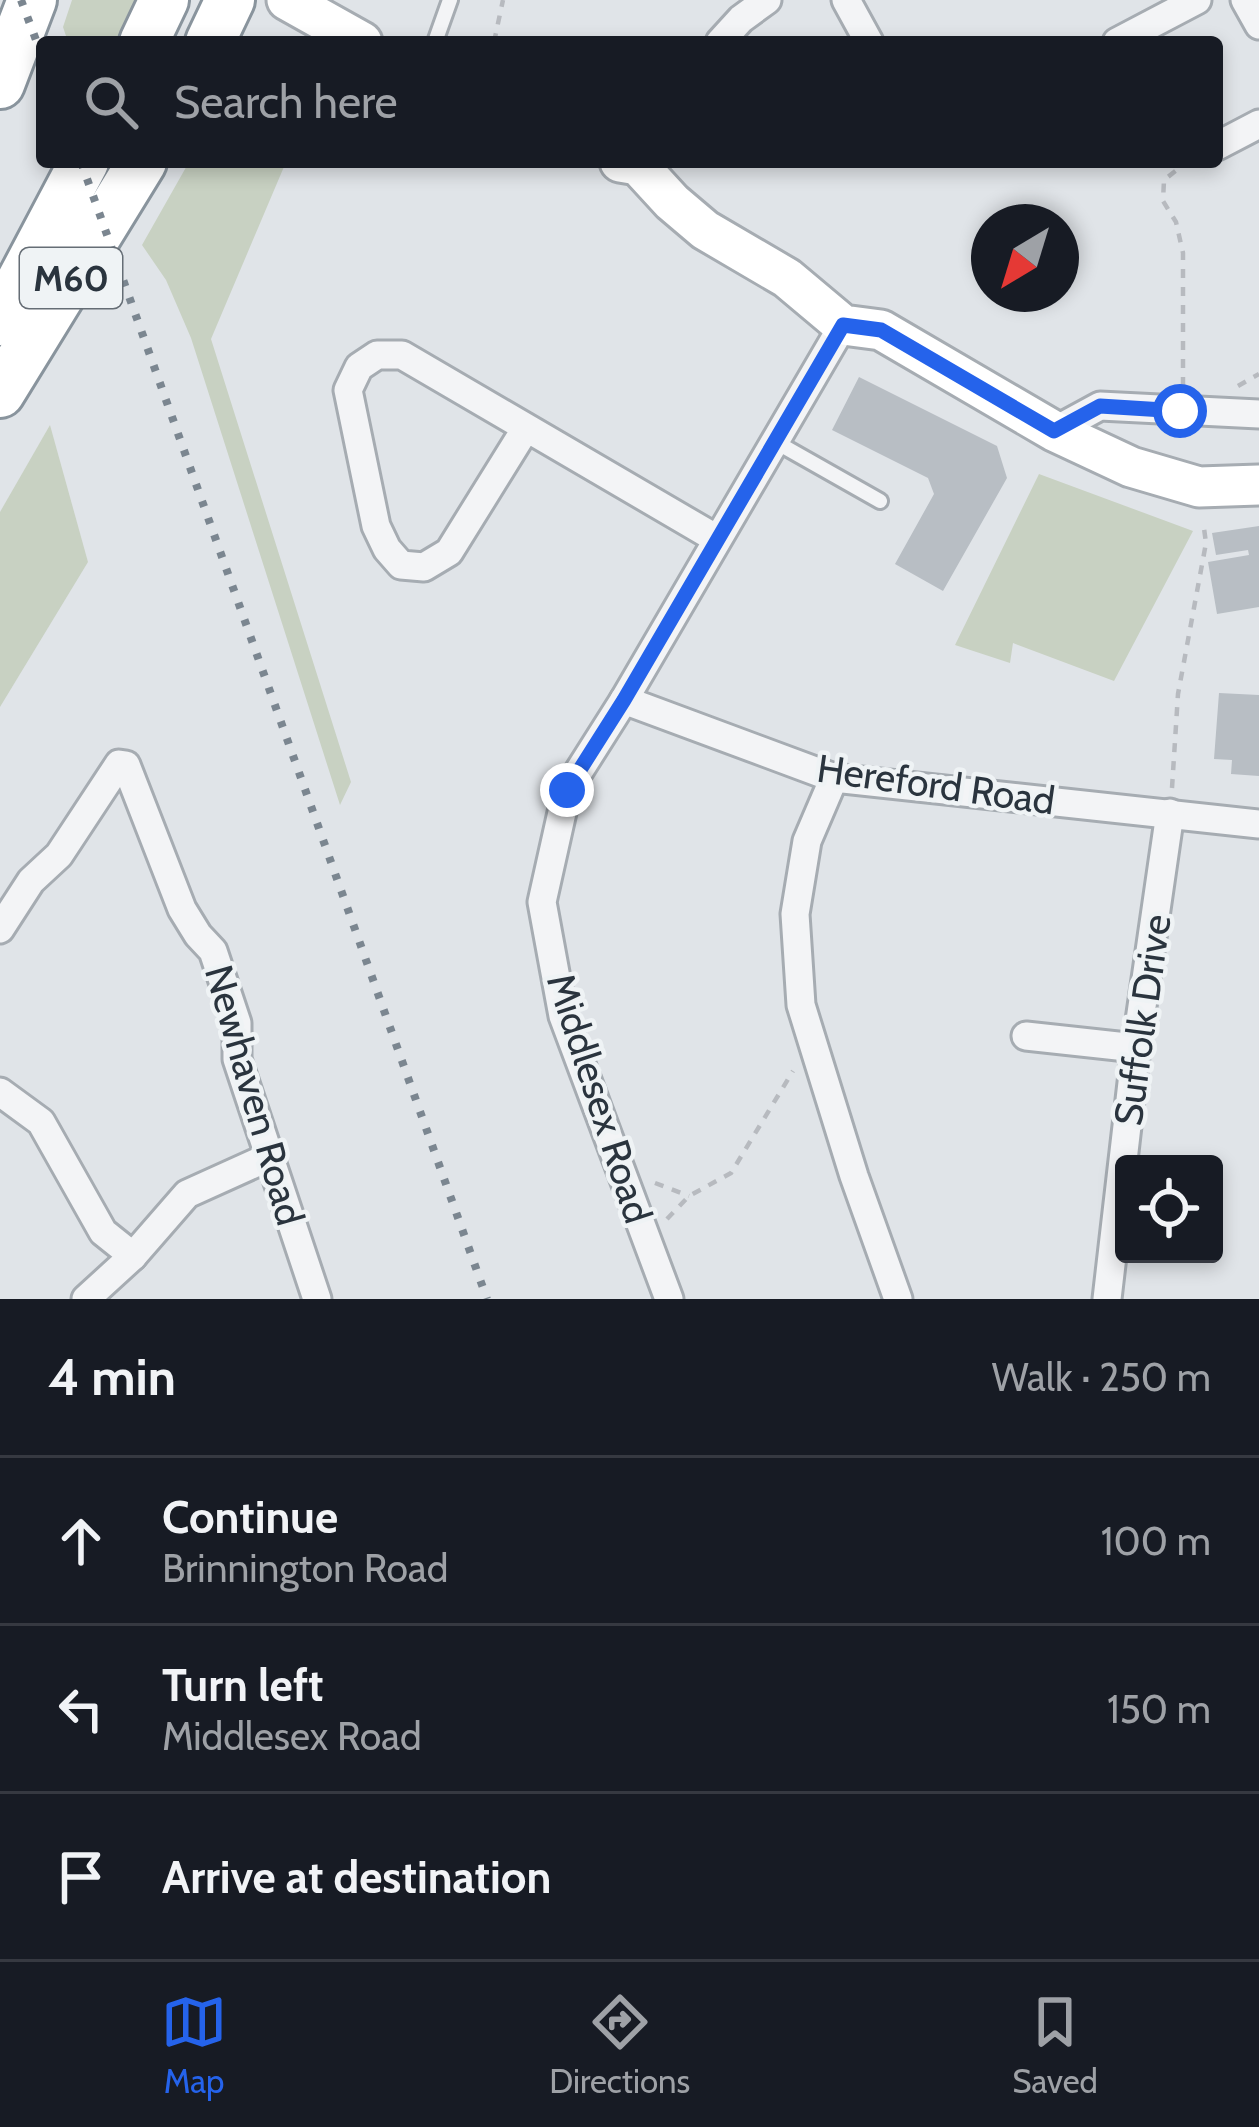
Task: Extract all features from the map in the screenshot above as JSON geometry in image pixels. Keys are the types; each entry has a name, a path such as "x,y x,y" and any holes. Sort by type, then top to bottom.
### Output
{"highway":[{"path":"0,85 32,0"},
{"path":"147,36 164,0"},
{"path":"213,36 230,0"},
{"name":"M60","path":"0,321 81,168"},
{"name":"M60","path":"0,393 138,168"}],"street":[{"path":"287,0 351,36"},
{"path":"726,36 767,0"},
{"path":"846,0 866,36"},
{"path":"1128,36 1195,0"},
{"path":"1245,0 1259,26"},
{"path":"1223,143 1259,124"},
{"path":"638,168 705,230 787,278 843,325 881,330 1054,431 1131,467 1199,487 1259,485"},
{"name":"Middlesex Road","path":"669,1299 563,1016 542,902 567,790 843,325"},
{"path":"526,428 449,552 424,567 401,565 376,526 348,390 359,367 377,355 402,355 717,539"},
{"path":"1054,431 1100,406 1259,414"},
{"name":"Hereford Road","path":"624,700 834,778 1259,824"},
{"name":"Newhaven Road","path":"0,929 31,880 59,854 119,764 127,765 182,909 213,951 237,1023 237,1059 317,1299"},
{"path":"834,778 807,842 794,914 801,1005 898,1299"},
{"name":"Suffolk Drive","path":"1107,1299 1170,813"},
{"path":"1026,1036 1136,1048"},
{"path":"0,1093 41,1122 103,1232 133,1256"},
{"path":"86,1299 133,1256 187,1194 271,1156"}],"lane":[{"path":"437,36 450,0"},
{"path":"774,441 880,500"}],"path":[{"path":"495,36 503,0"},
{"path":"1179,168 1164,180 1163,201 1176,222 1183,253 1180,294 1186,357 1180,411"},
{"path":"1170,813 1178,694 1206,543 1199,487"},
{"path":"647,1240 689,1196 731,1173 812,1040"}],"green space":[{"path":"72,0 143,0 128,36 66,36 63,27"},
{"path":"186,168 283,168 211,339 351,782 340,805 191,338 166,280 142,245"},
{"path":"50,425 88,562 0,707 0,512"},
{"path":"1039,474 1193,531 1114,681 1013,643 1010,663 955,645"}],"building":[{"path":"859,377 997,446 1007,478 943,591 895,564 934,494 928,478 832,430"},
{"path":"1259,526 1259,607 1217,614 1208,562 1249,555 1248,550 1216,555 1212,533"},
{"path":"1219,693 1259,695 1259,776 1231,774 1232,760 1214,759"}],"railway":[{"path":"21,0 36,40"},
{"path":"83,168 487,1299"}],"route":[{"path":"567,790 843,325 881,330 1054,431 1100,406 1180,411"}]}
